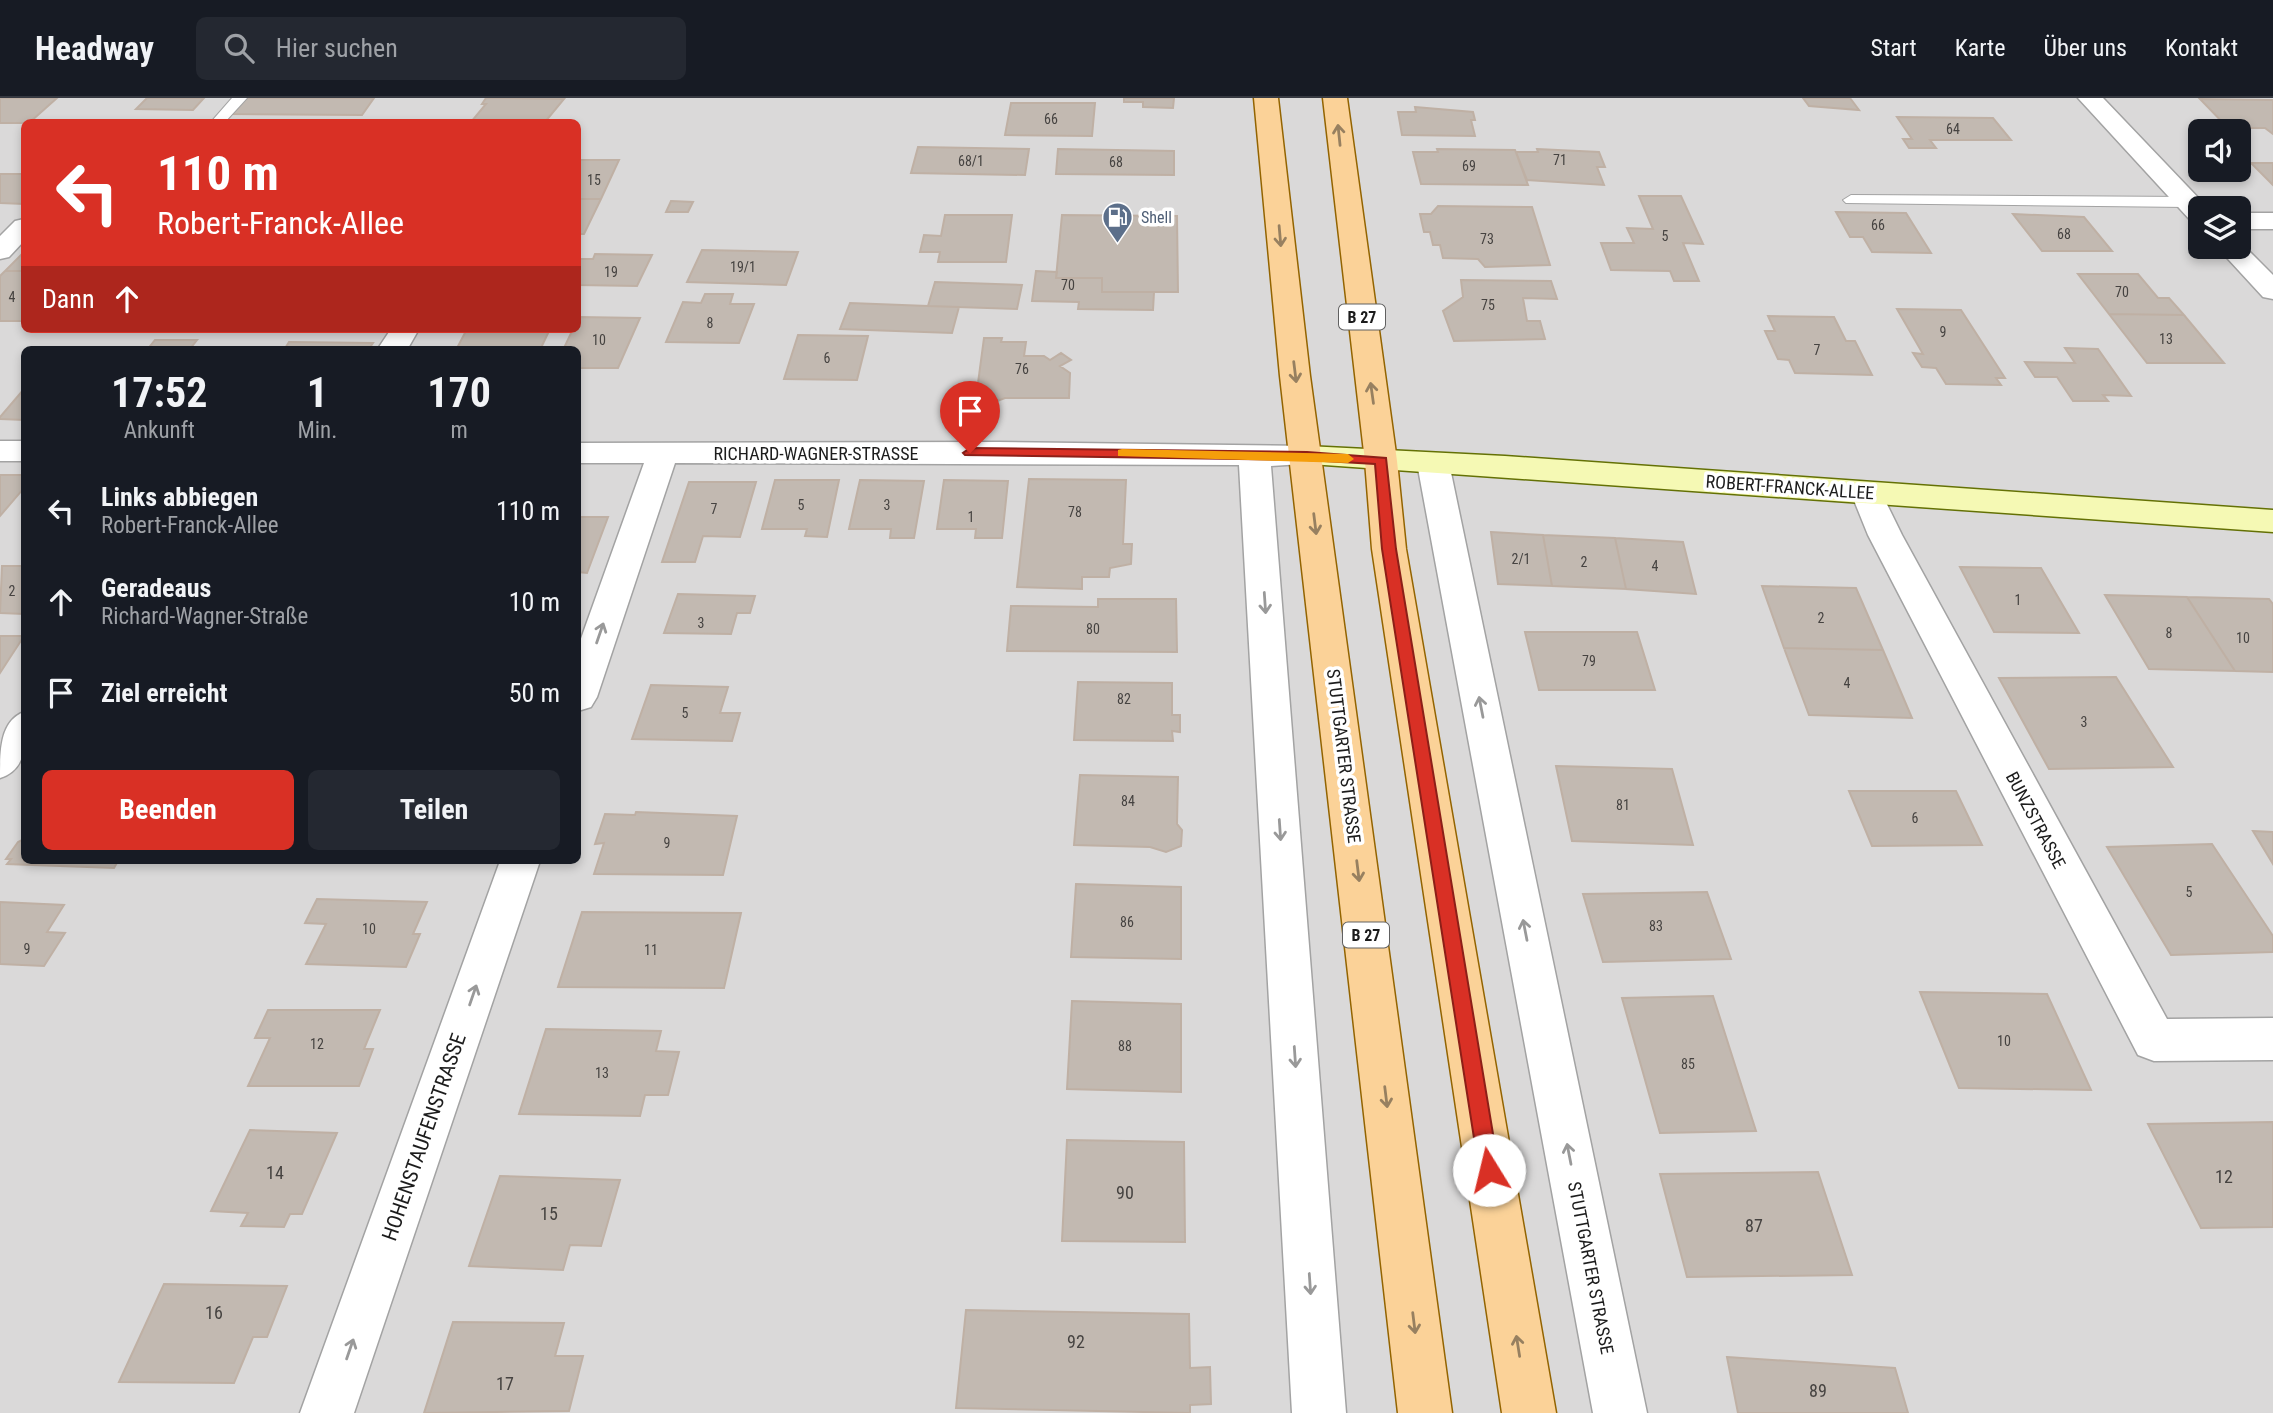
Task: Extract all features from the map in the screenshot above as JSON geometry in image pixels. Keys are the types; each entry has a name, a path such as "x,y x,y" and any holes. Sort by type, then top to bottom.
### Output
{"main road":[{"name":"STUTTGARTER STRASSE","path":"1266,98 1287,305 1425,1413"},
{"name":"B 27","path":"1335,98 1381,461 1389,549 1529,1413"},
{"name":"ROBERT-FRANCK-ALLEE","path":"1307,456 2273,521"}],"street":[{"path":"2090,98 2188,202"},
{"path":"0,215 21,216"},
{"path":"2251,221 2273,221"},
{"path":"0,251 21,230"},
{"path":"2242,259 2273,291"},
{"path":"0,451 21,451"},
{"name":"RICHARD-WAGNER-STRASSE","path":"581,453 1307,456"},
{"path":"581,688 663,453"},
{"path":"1254,456 1319,1413"},
{"name":"STUTTGARTER STRASSE","path":"1433,463 1620,1413"},
{"name":"BUNZSTRASSE","path":"1867,493 1885,535 2154,1040 2273,1039"},
{"path":"0,763 21,731"},
{"name":"HOHENSTAUFENSTRASSE","path":"327,1413 519,864"}],"lane":[{"path":"221,119 240,98"},
{"path":"1851,200 2188,208"}],"shaded area":[{"path":"0,98 2273,98 2273,1413 0,1413"}],"building":[{"path":"0,98 57,98 33,119 21,119 21,123 0,123"},
{"path":"147,98 204,98 193,110 136,109"},
{"path":"242,98 374,98 362,115 228,114"},
{"path":"486,98 564,99 547,119 474,119 486,104 482,104"},
{"path":"1124,98 1174,98 1173,108 1143,107 1143,102 1124,102"},
{"path":"1803,98 1850,98 1859,110 1809,106"},
{"path":"2200,99 2273,100 2273,134 2265,128 2251,128 2251,119 2219,119"},
{"path":"1011,103 1095,103 1092,136 1005,135"},
{"path":"1415,107 1473,112 1475,120 1471,120 1475,136 1402,135 1398,112 1416,112"},
{"path":"1897,117 1993,118 2011,140 1930,140 1936,148 1909,148 1903,139 1912,139"},
{"path":"918,147 1029,149 1025,175 911,173"},
{"path":"1058,149 1174,151 1174,175 1056,174"},
{"path":"1437,149 1515,150 1528,185 1421,184 1413,152 1438,152"},
{"path":"1537,149 1599,152 1605,167 1597,167 1604,185 1527,180 1516,152 1538,152"},
{"path":"581,160 619,160 601,199 581,199"},
{"path":"2251,163 2273,163 2273,185"},
{"path":"0,174 21,174 21,204 0,203"},
{"path":"1639,196 1681,196 1703,244 1683,243 1699,281 1674,281 1670,271 1611,270 1601,243 1634,243 1627,228 1653,229"},
{"path":"581,199 601,199 584,234 581,234"},
{"path":"671,201 693,202 688,212 666,212"},
{"path":"1438,206 1532,207 1550,265 1485,267 1478,259 1443,258 1440,245 1433,245 1430,232 1424,232 1420,214 1431,214"},
{"path":"1836,212 1906,213 1931,253 1872,252 1863,237 1850,237"},
{"path":"2013,214 2084,217 2112,251 2042,251"},
{"path":"945,215 1012,215 1006,262 938,262 940,252 920,252 924,235 941,236"},
{"name":"Shell","path":"1062,215 1177,216 1178,292 1102,292 1102,278 1056,278"},
{"path":"702,250 798,252 786,285 687,282"},
{"path":"595,254 652,255 637,286 581,285 581,259 593,259"},
{"path":"21,255 21,271 5,271"},
{"path":"5,271 21,271 21,321 0,321 0,276"},
{"path":"1036,271 1057,272 1056,278 1102,278 1102,292 1154,292 1153,310 1078,309 1079,302 1032,301"},
{"path":"2078,274 2138,274 2158,298 2169,298 2184,315 2109,314"},
{"path":"1461,280 1551,281 1557,299 1523,298 1527,321 1540,321 1545,339 1454,341 1443,311 1463,297"},
{"path":"935,282 1022,285 1017,309 928,306"},
{"path":"705,294 733,294 730,304 754,304 739,343 666,342 683,302 701,303"},
{"path":"850,303 959,307 952,333 840,329"},
{"path":"1897,309 1961,310 2005,378 1996,378 2001,385 1946,384 1936,368 1922,367 1913,353 1923,354"},
{"path":"2109,314 2184,315 2224,363 2147,363"},
{"path":"1768,316 1834,317 1846,341 1855,341 1872,375 1795,373 1789,360 1778,359 1765,331 1775,331"},
{"path":"581,317 640,318 618,368 581,368 581,346 565,346 571,333 581,333"},
{"path":"465,333 548,333 542,346 458,346"},
{"path":"798,335 868,336 857,380 784,379"},
{"path":"984,338 1002,338 1001,342 1026,342 1024,356 1044,356 1050,360 1061,353 1071,360 1060,366 1070,373 1069,398 1005,398 992,403 976,398"},
{"path":"155,340 197,340 192,346 150,346"},
{"path":"289,342 373,343 371,346 286,346"},
{"path":"2065,348 2098,349 2131,396 2103,395 2108,401 2073,401 2057,377 2035,377 2025,362 2075,363"},
{"path":"21,392 21,420 0,417"},
{"path":"0,475 21,475 21,492 0,516"},
{"path":"1029,479 1126,480 1123,544 1132,544 1131,564 1110,568 1109,577 1082,577 1082,589 1017,587"},
{"path":"775,480 839,480 827,537 805,536 807,529 762,529"},
{"path":"860,480 924,481 914,538 890,538 891,529 849,529"},
{"path":"944,480 1008,481 1002,538 975,538 976,529 937,529"},
{"path":"689,482 756,482 740,537 703,536 695,562 662,562"},
{"path":"581,517 608,517 587,573 581,572"},
{"path":"1491,532 1543,535 1552,586 1498,584"},
{"path":"1543,535 1615,538 1626,589 1552,586"},
{"path":"1615,538 1683,542 1696,594 1626,589"},
{"path":"2,566 21,566 21,614 0,613"},
{"path":"1960,567 2041,568 2079,633 1994,632"},
{"path":"1762,586 1856,588 1883,650 1784,648"},
{"path":"678,594 755,596 750,613 737,613 731,634 664,633"},
{"path":"2105,595 2187,597 2235,671 2149,669"},
{"path":"2187,597 2269,599 2273,604 2273,672 2235,671"},
{"path":"1098,599 1176,599 1177,652 1007,651 1011,606 1098,607"},
{"path":"1525,632 1637,632 1655,690 1539,690"},
{"path":"0,636 21,636 21,641 0,673"},
{"path":"1784,648 1883,650 1912,718 1809,715"},
{"path":"2116,677 2173,767 2049,769 1999,678"},
{"path":"1078,682 1172,683 1172,715 1180,715 1180,732 1172,731 1173,741 1074,740"},
{"path":"651,685 728,687 720,713 740,713 732,741 632,739"},
{"path":"1556,766 1672,769 1693,845 1572,841"},
{"path":"1080,775 1178,777 1177,824 1182,830 1181,846 1166,852 1150,847 1074,845"},
{"path":"1849,791 1956,791 1982,845 1872,846"},
{"path":"636,812 737,816 723,875 594,874 604,843 595,844 605,814 635,815"},
{"path":"2253,831 2273,832 2273,864"},
{"path":"21,840 21,864 116,864 114,868 7,864 11,859 6,859"},
{"path":"2212,844 2273,936 2273,952 2171,955 2107,847"},
{"path":"1076,884 1181,887 1181,959 1071,957"},
{"path":"1707,892 1731,959 1603,962 1583,894"},
{"path":"317,899 427,902 413,934 420,934 406,967 306,964 326,924 305,923"},
{"path":"0,902 64,905 47,932 65,933 44,966 0,964"},
{"path":"582,912 741,913 724,988 558,987"},
{"path":"1920,992 2047,994 2091,1090 1959,1088"},
{"path":"1713,996 1756,1131 1660,1133 1622,998"},
{"path":"1072,1001 1181,1004 1181,1092 1067,1089"},
{"path":"268,1010 380,1010 364,1049 373,1049 359,1086 248,1086 270,1038 255,1038"},
{"path":"546,1029 661,1031 656,1051 679,1052 668,1095 645,1095 640,1116 519,1114"},
{"path":"2273,1122 2273,1227 2201,1228 2148,1124"},
{"path":"250,1130 337,1133 302,1214 290,1214 284,1227 241,1226 248,1213 211,1211"},
{"path":"1067,1140 1184,1142 1185,1242 1062,1241"},
{"path":"1818,1172 1852,1275 1687,1277 1660,1174"},
{"path":"500,1176 620,1180 601,1246 570,1245 563,1270 469,1266"},
{"path":"164,1284 287,1286 267,1337 253,1337 234,1383 119,1382"},
{"path":"966,1310 1189,1314 1190,1368 1210,1367 1211,1404 1190,1405 1190,1413 956,1408"},
{"path":"453,1322 564,1323 555,1356 583,1356 569,1411 424,1413"},
{"path":"1727,1357 1895,1368 1908,1413 1738,1413"}],"slow traffic":[{"path":"1122,453 1348,459"}],"place":[{"name":"Shell","path":"1118,244"}],"route":[{"path":"970,453 1307,456 1381,461 1389,549 1489,1170"}]}
